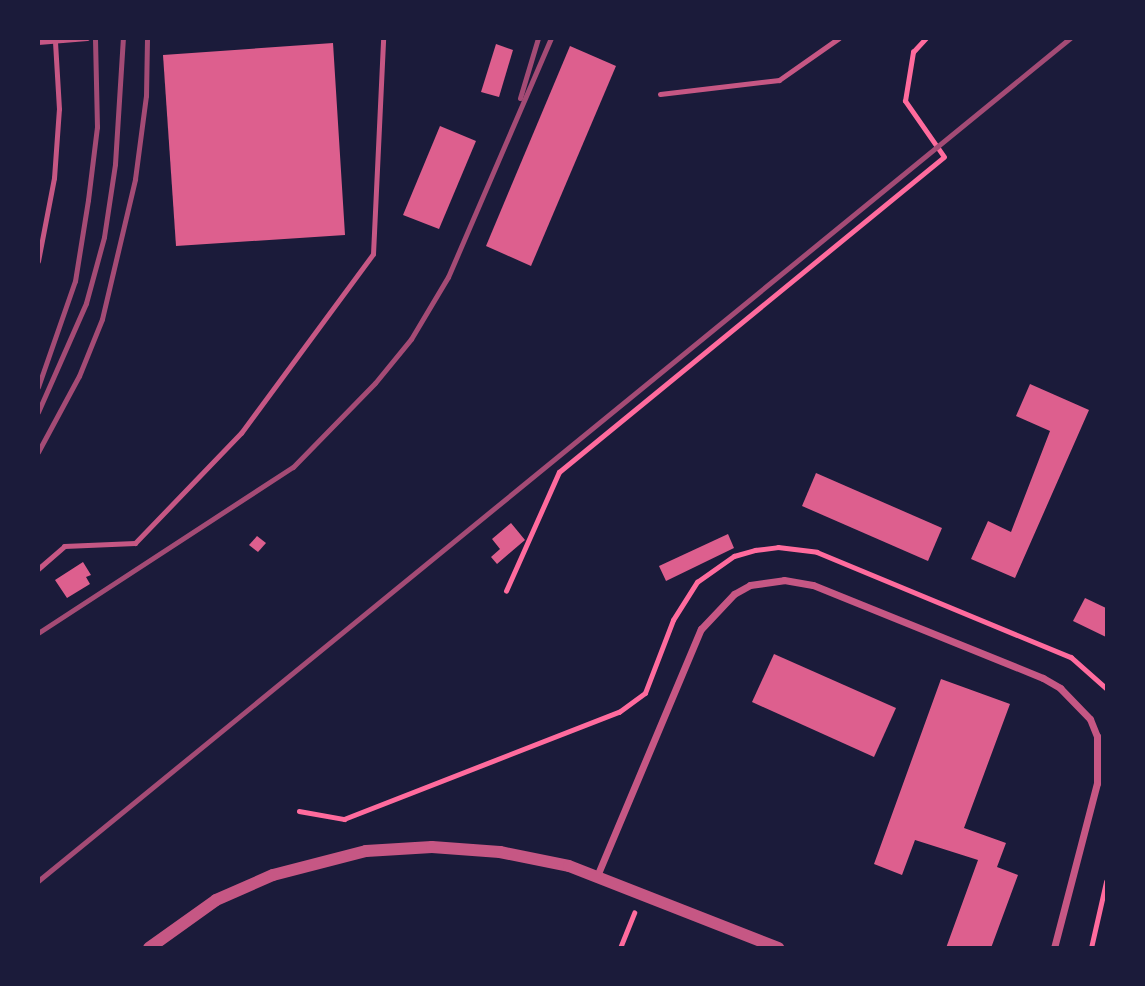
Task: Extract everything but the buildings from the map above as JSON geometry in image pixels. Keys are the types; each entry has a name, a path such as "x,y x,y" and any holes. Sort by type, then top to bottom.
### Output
{"street":[{"path":"597,876 701,629 734,594 750,585 783,580 813,585 1042,678 1060,688 1090,719 1097,736 1097,783 1054,947"},
{"path":"149,947 193,914 244,886 311,863 366,851 462,848 536,858 597,876 778,947"}],"lane":[{"path":"38,42 86,38"},
{"path":"38,569 64,546 135,543 241,433 373,254 383,38"},
{"path":"660,94 779,79 797,72 839,38"},
{"path":"38,261 54,178 59,109 55,41"}],"path":[{"path":"506,591 559,472 944,157 905,101 913,52 926,38"},
{"path":"1091,947 1107,882"},
{"path":"620,947 641,894"}],"railway":[{"path":"38,387 75,281 97,127 95,38"},
{"path":"38,412 86,303 104,237 115,164 123,38"},
{"path":"38,452 79,376 102,319 135,179 146,96 147,38"},
{"path":"520,98 538,38"},
{"path":"38,633 293,467 375,383 411,339 448,277 551,38"},
{"path":"38,881 1070,38"}]}
